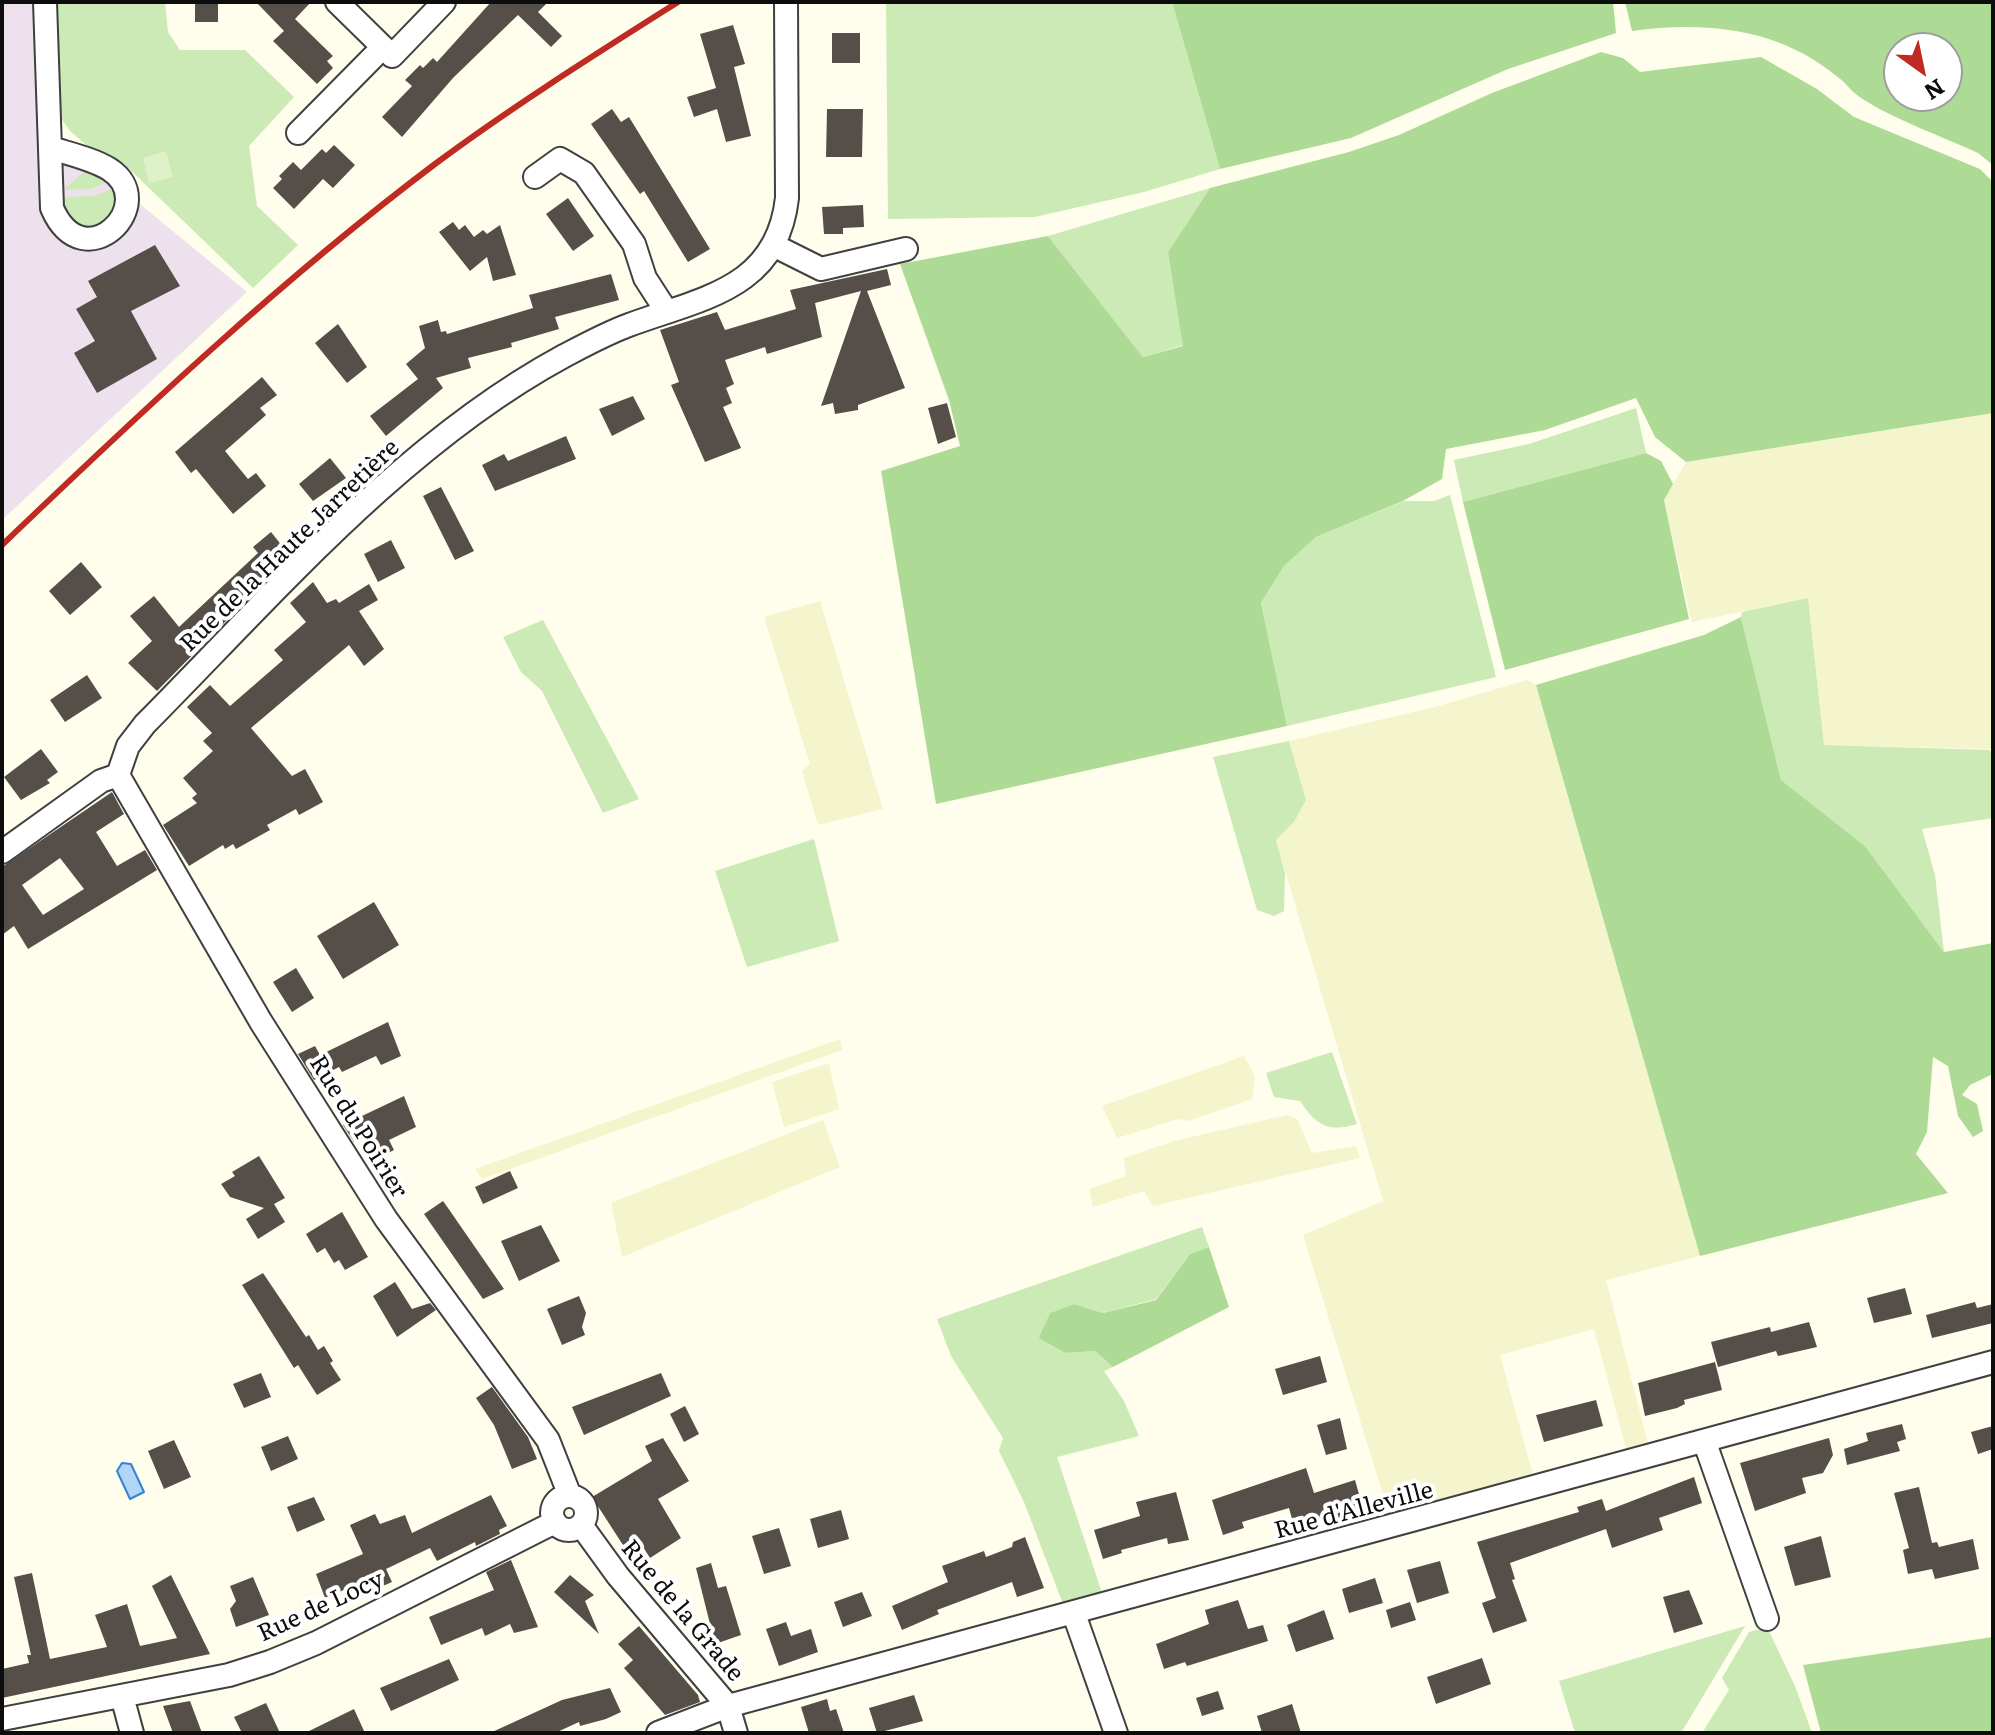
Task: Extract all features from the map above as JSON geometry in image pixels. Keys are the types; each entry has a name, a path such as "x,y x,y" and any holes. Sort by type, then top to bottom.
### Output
{"street":[{"path":"45,2 51,148"},
{"path":"337,2 392,56 444,2"},
{"path":"786,2 787,198 784,226 775,246 821,269 906,249"},
{"path":"298,133 383,47"},
{"path":"535,177 560,159 584,173 634,244 645,278 667,312"},
{"name":"Rue de la Haute Jarretière","path":"118,775 128,746 145,724 382,489 509,390 562,357 626,326 733,286 766,260 775,246"},
{"path":"2,852 101,781 118,775"},
{"name":"Rue du Poirier","path":"118,775 261,1022 386,1219 548,1440 570,1496"},
{"name":"Rue d'Alleville","path":"658,1733 728,1706 1705,1443 1993,1362"},
{"path":"1705,1443 1767,1619"},
{"path":"570,1496 585,1507 581,1525 564,1529 555,1522 553,1507 559,1499 570,1496"},
{"name":"Rue de Locy","path":"2,1719 229,1675 282,1657 555,1522"},
{"name":"Rue de la Grade","path":"581,1525 618,1576 728,1706 736,1733"},
{"path":"1074,1614 1116,1733"},
{"path":"122,1696 132,1733"}],"shaded area":[{"path":"2,2 55,2 57,136 247,292 2,520"}],"green space":[{"path":"56,2 165,2 168,32 180,50 245,50 294,97 249,146 257,206 298,245 253,288 123,163 91,149 70,131 61,118"},
{"path":"886,2 1172,2 1220,169 1144,192 1035,217 888,219"},
{"path":"1172,2 1613,2 1616,33 1508,69 1351,138 1220,169"},
{"path":"1625,2 1993,2 1993,165 1978,153 1886,112 1963,112 1963,32 1883,32 1883,110 1868,103 1816,61 1792,48 1741,32 1715,28 1632,31"},
{"path":"1601,52 1623,58 1640,72 1761,57 1817,89 1854,117 1980,169 1993,182 1993,413 1686,462 1655,437 1636,398 1545,430 1446,449 1442,479 1403,501 1316,537 1284,566 1261,603 1287,726 936,804 881,471 960,446 949,400 900,264 1048,236 1143,357 1183,346 1168,252 1210,188 1349,152 1399,135 1492,93"},
{"path":"166,151 173,177 149,183 143,158"},
{"path":"84,172 93,172 109,181 91,189 63,190"},
{"path":"114,188 114,210 99,225 84,229 63,214 61,197 94,196"},
{"path":"1210,188 1168,252 1184,345 1143,357 1048,236"},
{"path":"1636,408 1646,453 1463,502 1454,460 1529,444"},
{"path":"1993,413 1993,749 1824,745 1808,598 1692,622 1664,500 1686,462"},
{"path":"1646,453 1661,461 1673,484 1664,500 1689,619 1505,670 1463,502"},
{"path":"1450,495 1496,677 1287,726 1261,603 1284,566 1316,537 1404,501 1434,501"},
{"path":"1808,598 1824,745 1990,750 1993,758 1993,818 1922,829 1935,875 1944,952 1865,846 1781,780 1741,617 1742,612"},
{"path":"820,601 883,809 818,825 802,771 810,764 764,617"},
{"path":"1741,617 1781,780 1865,846 1944,952 1993,943 1993,1074 1970,1085 1962,1095 1977,1104 1983,1131 1973,1137 1958,1116 1948,1066 1933,1057 1927,1132 1916,1154 1948,1193 1700,1256 1536,685 1704,635"},
{"path":"543,620 639,799 603,813 542,691 521,672 503,637"},
{"path":"1527,680 1536,685 1700,1256 1606,1280 1648,1444 1627,1452 1594,1329 1500,1355 1533,1475 1389,1514 1303,1235 1383,1201 1276,840 1294,822 1306,800 1289,741 1435,707"},
{"path":"1289,741 1306,800 1294,822 1276,840 1285,873 1284,911 1274,916 1257,910 1213,757"},
{"path":"814,839 839,941 747,967 715,871"},
{"path":"840,1039 842,1050 482,1179 475,1169"},
{"path":"1332,1052 1357,1124 1347,1127 1324,1125 1300,1101 1274,1097 1266,1073"},
{"path":"1244,1056 1255,1076 1252,1099 1188,1121 1178,1119 1117,1138 1102,1106"},
{"path":"829,1063 839,1109 784,1127 772,1082"},
{"path":"1287,1115 1297,1119 1312,1153 1356,1146 1360,1158 1153,1206 1144,1191 1093,1207 1089,1189 1126,1176 1124,1158 1174,1141"},
{"path":"823,1120 840,1167 622,1257 611,1203"},
{"path":"1202,1227 1209,1247 1190,1254 1156,1299 1103,1313 1074,1304 1050,1313 1040,1338 1065,1353 1095,1351 1113,1367 1104,1371 1124,1401 1139,1436 1057,1457 1102,1593 1063,1604 1024,1502 999,1451 1003,1438 951,1356 937,1319"},
{"path":"1209,1247 1229,1307 1113,1367 1095,1351 1065,1353 1039,1338 1050,1313 1074,1304 1103,1313 1156,1300 1190,1254"},
{"path":"1745,1626 1681,1733 1575,1733 1559,1681"},
{"path":"1767,1627 1795,1686 1812,1733 1702,1733 1729,1690 1722,1678 1749,1632"},
{"path":"1993,1637 1993,1733 1821,1733 1803,1665"}],"water":[{"path":"122,1463 131,1464 144,1492 130,1499 117,1471"}],"building":[{"path":"195,2 218,2 218,22 195,22"},
{"path":"256,2 311,2 295,19 333,56 327,61 333,68 317,84 273,41 284,31"},
{"path":"491,2 548,2 538,12 562,36 551,47 518,15 453,78 402,137 382,117 412,86 405,80 420,65 423,68 433,58 437,62"},
{"path":"733,25 745,64 734,67 751,136 726,142 717,109 694,117 687,97 716,88 700,34"},
{"path":"832,33 860,33 860,63 832,63"},
{"path":"612,109 621,122 629,117 710,249 688,262 644,191 640,194 591,124"},
{"path":"827,109 863,109 862,157 826,157"},
{"path":"334,145 355,165 333,188 323,179 294,209 273,188 282,179 279,176 293,162 301,170 322,149 326,153"},
{"path":"568,198 594,236 573,251 546,214"},
{"path":"863,205 864,227 843,228 843,234 824,234 822,207"},
{"path":"453,222 459,230 465,225 474,237 483,230 487,234 500,225 516,275 493,281 487,257 470,271 439,232"},
{"path":"155,245 180,286 131,311 157,359 97,393 74,353 95,341 76,309 97,297 88,281"},
{"path":"887,269 891,285 867,291 905,388 858,405 858,410 835,414 833,403 821,406 861,291 815,303 822,337 767,354 765,347 725,360 734,384 726,388 732,403 723,407 741,448 705,462 671,385 679,382 660,330 717,312 725,330 796,309 790,290"},
{"path":"611,274 619,300 555,317 559,329 511,343 512,347 468,358 471,368 436,378 443,388 386,436 370,416 418,379 406,364 425,348 419,326 438,320 441,332 446,331 447,334 533,308 529,295"},
{"path":"338,324 367,367 347,383 315,343"},
{"path":"262,377 277,395 260,408 266,415 225,451 248,479 256,473 266,486 233,514 196,469 191,473 175,452"},
{"path":"633,396 645,419 612,436 599,409"},
{"path":"947,403 956,437 938,444 928,408"},
{"path":"566,436 576,459 495,491 482,465 504,454 508,461"},
{"path":"330,458 346,478 313,501 299,484"},
{"path":"441,487 474,551 455,560 423,496"},
{"path":"271,532 287,552 269,567 273,573 157,691 128,663 152,641 130,616 154,596 179,627 258,553 253,547"},
{"path":"391,540 405,568 378,582 364,554"},
{"path":"81,562 102,587 70,615 49,591"},
{"path":"313,582 327,603 336,599 339,603 369,584 378,600 359,611 384,649 364,666 349,645 251,728 292,776 305,769 323,802 299,815 296,809 267,825 270,830 236,849 233,844 225,849 223,845 189,866 163,825 197,803 192,798 197,794 183,778 213,751 203,741 212,733 187,707 210,685 230,706 283,660 274,650 306,622 290,603"},
{"path":"87,675 102,698 65,722 50,700"},
{"path":"41,749 58,772 47,780 50,783 21,800 4,777"},
{"path":"112,792 124,814 96,832 117,866 145,850 157,870 28,949 14,926 2,935 2,867","holes":["60,858 84,889 43,915 22,885"]},
{"path":"374,902 399,945 343,979 317,936"},
{"path":"296,968 314,998 292,1012 273,982"},
{"path":"388,1022 401,1056 381,1065 376,1056 342,1072 339,1067 314,1080 298,1054 315,1046 320,1055"},
{"path":"404,1096 416,1127 389,1140 394,1150 371,1162 359,1139 354,1142 343,1125"},
{"path":"259,1156 285,1198 274,1204 285,1222 258,1239 246,1219 264,1208 230,1197 221,1184 235,1176 232,1172"},
{"path":"510,1171 518,1188 483,1204 475,1187"},
{"path":"443,1201 504,1289 483,1299 424,1214"},
{"path":"342,1212 368,1257 345,1270 339,1260 334,1263 325,1248 317,1253 306,1234"},
{"path":"541,1225 560,1261 519,1281 501,1241"},
{"path":"263,1273 306,1337 309,1335 318,1350 324,1346 333,1361 330,1363 341,1380 317,1395 298,1365 294,1368 242,1285"},
{"path":"395,1282 412,1309 430,1303 436,1310 397,1337 373,1296"},
{"path":"1905,1288 1912,1314 1874,1323 1867,1298"},
{"path":"579,1296 586,1313 582,1327 585,1335 562,1345 547,1309"},
{"path":"1975,1302 1977,1308 1993,1304 1993,1323 1932,1338 1926,1315"},
{"path":"1809,1322 1817,1347 1778,1356 1776,1351 1718,1367 1711,1342 1770,1327 1771,1332"},
{"path":"1320,1356 1327,1382 1283,1395 1275,1369"},
{"path":"1715,1362 1722,1390 1684,1400 1685,1404 1677,1408 1645,1416 1638,1383"},
{"path":"261,1373 271,1397 244,1408 233,1384"},
{"path":"661,1373 671,1396 584,1435 572,1407"},
{"path":"492,1387 528,1437 537,1459 512,1469 494,1425 476,1398"},
{"path":"1596,1400 1603,1426 1544,1442 1536,1415"},
{"path":"685,1406 699,1434 684,1442 670,1414"},
{"path":"1340,1418 1347,1449 1326,1455 1317,1425"},
{"path":"1902,1424 1906,1439 1897,1442 1900,1451 1847,1465 1844,1449 1868,1441 1866,1433"},
{"path":"1993,1426 1993,1449 1978,1454 1971,1432"},
{"path":"288,1436 298,1459 271,1471 261,1447"},
{"path":"663,1438 689,1481 658,1499 681,1538 650,1558 643,1547 630,1556 592,1497 652,1461 645,1446"},
{"path":"1829,1438 1833,1455 1823,1473 1802,1478 1806,1493 1755,1511 1740,1463"},
{"path":"174,1440 191,1477 164,1489 148,1451"},
{"path":"1306,1468 1314,1493 1355,1480 1364,1512 1335,1521 1333,1513 1294,1526 1289,1508 1242,1522 1244,1528 1223,1535 1212,1500"},
{"path":"1694,1477 1702,1503 1659,1518 1663,1530 1612,1548 1606,1529 1510,1563 1515,1579 1512,1580 1527,1621 1493,1633 1482,1603 1496,1598 1477,1542 1579,1512 1577,1507 1602,1499 1606,1511"},
{"path":"1919,1487 1932,1543 1937,1542 1939,1547 1973,1539 1979,1569 1935,1579 1932,1569 1908,1574 1903,1550 1909,1548 1894,1493"},
{"path":"1176,1492 1189,1540 1168,1544 1167,1538 1121,1550 1122,1553 1103,1559 1094,1530 1140,1516 1136,1502"},
{"path":"491,1495 507,1526 499,1530 500,1534 476,1546 475,1542 437,1561 430,1548 386,1569 392,1582 369,1592 365,1581 325,1598 316,1574 363,1554 350,1525 375,1514 380,1524 405,1515 412,1533"},
{"path":"314,1497 325,1520 297,1532 287,1507"},
{"path":"841,1510 849,1539 818,1548 810,1519"},
{"path":"779,1528 791,1566 764,1574 752,1536"},
{"path":"1821,1536 1831,1577 1795,1586 1784,1547"},
{"path":"1025,1537 1044,1588 1017,1597 1012,1582 937,1610 939,1614 902,1630 892,1606 948,1582 942,1566 984,1551 986,1557 1012,1547 1013,1542"},
{"path":"511,1560 538,1627 514,1633 510,1624 485,1636 482,1628 441,1645 429,1617 494,1590 486,1572"},
{"path":"1440,1561 1449,1593 1417,1603 1407,1570"},
{"path":"711,1563 718,1588 726,1586 741,1635 715,1644 696,1568"},
{"path":"32,1573 50,1659 107,1647 95,1615 127,1604 140,1646 177,1638 152,1586 171,1575 210,1654 2,1698 2,1669 29,1663 27,1655 31,1655 14,1577"},
{"path":"570,1575 594,1595 585,1601 599,1634 554,1592"},
{"path":"253,1577 269,1615 236,1627 230,1609 236,1601 230,1586"},
{"path":"1375,1578 1383,1603 1349,1613 1342,1589"},
{"path":"1689,1590 1703,1624 1674,1633 1663,1597"},
{"path":"862,1592 872,1616 843,1627 834,1602"},
{"path":"1238,1600 1248,1629 1263,1625 1268,1641 1187,1666 1185,1662 1164,1669 1156,1644 1209,1624 1205,1610"},
{"path":"1410,1602 1416,1620 1391,1628 1386,1610"},
{"path":"1324,1610 1334,1639 1296,1652 1287,1625"},
{"path":"786,1622 791,1636 811,1629 818,1652 779,1666 766,1629"},
{"path":"639,1626 698,1695 700,1702 665,1715 624,1668 633,1660 618,1644"},
{"path":"1482,1658 1491,1684 1436,1704 1427,1677"},
{"path":"449,1659 459,1680 391,1711 380,1688"},
{"path":"610,1688 621,1712 606,1719 580,1726 579,1722 555,1733 490,1733 562,1700"},
{"path":"1218,1691 1224,1709 1202,1716 1196,1698"},
{"path":"914,1695 923,1721 877,1733 869,1708"},
{"path":"827,1699 830,1711 836,1709 844,1733 809,1733 801,1707"},
{"path":"190,1701 202,1733 173,1733 163,1706"},
{"path":"266,1703 280,1733 242,1733 234,1717"},
{"path":"1292,1704 1301,1733 1262,1733 1257,1716"},
{"path":"354,1709 365,1733 305,1733"}],"railway":[{"path":"2,545 213,348 378,208 494,122 678,2"}]}
